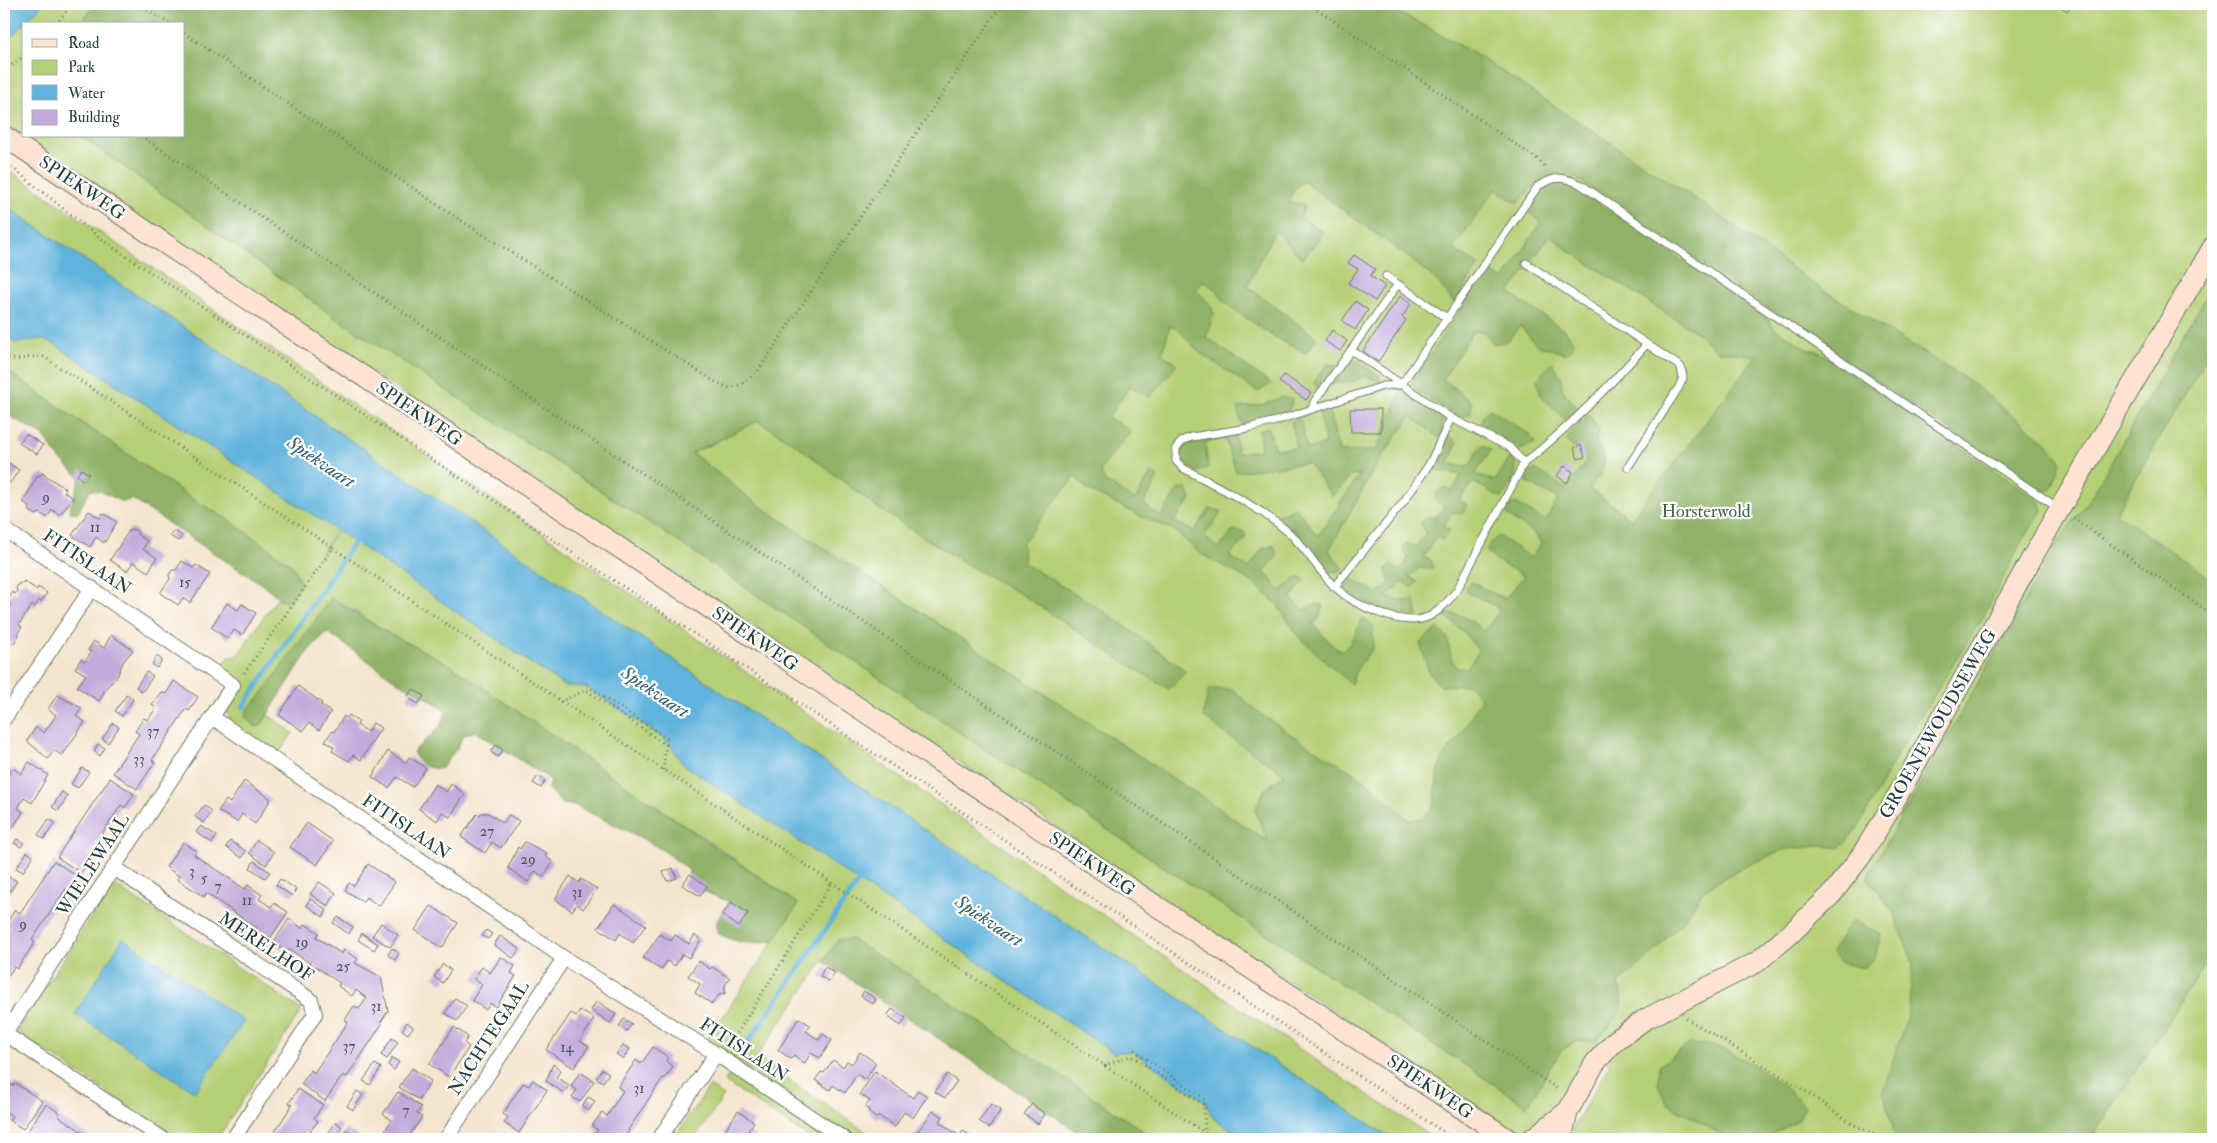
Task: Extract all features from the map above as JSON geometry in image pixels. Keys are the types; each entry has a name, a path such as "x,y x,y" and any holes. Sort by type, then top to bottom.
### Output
{"main road":[{"name":"SPIEKWEG","path":"4,136 983,792 1508,1139"},
{"name":"GROENEWOUDSEWEG","path":"1561,1139 1571,1106 1595,1063 1615,1041 1644,1020 1757,962 1788,936 1832,894 1861,856 1890,809 2060,509 2213,248"},
{"name":"GROENEWOUDSEWEG","path":"1532,1139 1571,1106"}],"street":[{"name":"FITISLAAN","path":"4,530 233,685"},
{"path":"4,719 92,588"},
{"path":"212,717 233,685"},
{"name":"FITISLAAN","path":"212,717 564,958 719,1056 844,1139"},
{"name":"WIELEWAAL","path":"5,1034 212,717"},
{"name":"MERELHOF","path":"114,868 311,1000 315,1014 233,1139"},
{"name":"NACHTEGAAL","path":"446,1139 564,958"},
{"path":"5,1034 162,1139"},
{"path":"659,1139 719,1056"}],"lane":[{"path":"1401,385 1538,186 1554,177 1568,179 1580,184 2060,509"},
{"path":"1526,263 1681,367 1683,378 1628,467"},
{"path":"1386,276 1448,319"},
{"path":"1312,409 1314,402 1398,284"},
{"path":"1401,385 1383,386 1248,428 1183,440 1176,448 1176,461 1183,468 1272,519 1286,530 1297,539 1334,587 1351,601 1377,612 1416,621 1429,616 1444,606 1457,590 1524,463 1546,446 1587,407 1647,344"},
{"path":"1351,350 1451,418 1509,447 1524,463"},
{"path":"1334,587 1405,500 1425,471 1451,418"}],"path":[{"path":"58,22 72,4"},
{"path":"140,4 167,22"},
{"path":"185,34 451,214 717,383 730,388 742,384 758,371 1002,4"},
{"path":"1309,4 1539,160 1554,177"},
{"path":"4,71 22,58"},
{"path":"144,138 1571,1106"},
{"name":"SPIEKWEG","path":"4,161 105,242 1454,1139"},
{"path":"4,322 8,325"},
{"path":"4,355 10,359 18,360 39,356 44,357 354,562 858,902 1214,1139"},
{"path":"2060,509 2213,615"},
{"path":"233,685 246,672 333,548"},
{"path":"587,686 669,740"},
{"path":"560,702 586,690 666,745 663,771"},
{"path":"719,1056 832,884"},
{"path":"1672,1007 1691,1022 1804,1090 1854,1125 1884,1139"},
{"path":"1134,1050 1206,1100"},
{"path":"1104,1066 1130,1056 1135,1058 1204,1105 1205,1133"}],"green space":[{"name":"Horsterwold","path":"43,4 2213,4 2213,1139 1746,1139 1667,1103 1729,1139 1567,1139 1610,1063 1597,1053 1550,1117 1530,1130 1511,1129 154,227 26,138 84,138 336,318 676,540 935,716 1527,1106 1561,1050 1578,1041 1258,818 1269,842 754,502 692,453 719,441 185,25 185,22 175,22 96,5 80,22 25,22"},
{"path":"97,4 1378,4 1420,23 1475,54 1702,203 1811,282 1972,383 2046,442 2061,461 2052,488 2047,492 2039,489 1582,182 1562,174 1554,174 1540,180 1520,201 1515,202 1495,189 1453,249 1479,265 1454,303 1438,282 1411,259 1303,181 1293,191 1288,202 1304,205 1301,217 1324,233 1302,259 1275,230 1247,286 1317,338 1306,353 1274,337 1225,303 1217,290 1202,280 1197,291 1210,304 1214,314 1206,337 1271,384 1258,392 1199,352 1178,329 1170,326 1162,354 1177,364 1150,397 1130,386 1108,418 1131,431 1100,470 1104,481 1135,500 1151,473 1158,477 1144,504 1161,517 1178,489 1187,489 1191,499 1174,521 1194,531 1210,509 1222,511 1204,537 1219,548 1234,530 1244,532 1246,538 1229,556 1249,568 1262,549 1274,545 1277,556 1264,572 1281,591 1298,576 1305,580 1291,598 1303,610 1314,605 1323,605 1319,618 1313,624 1335,648 1343,651 1351,642 1363,618 1373,625 1373,648 1356,670 1351,684 1300,638 1276,603 1251,581 1201,554 1174,530 1138,515 1088,490 1075,476 1022,543 1024,563 1111,616 1186,671 1169,689 1118,658 1026,597 968,565 876,507 797,445 758,421 692,453 754,502 1268,841 1255,810 1265,789 1285,774 1228,736 1203,716 1209,689 1232,689 1259,713 1364,779 1409,820 1422,818 1434,807 1438,769 1445,754 1460,736 1481,699 1470,685 1440,686 1429,673 1420,643 1438,628 1448,639 1451,659 1457,668 1467,668 1479,651 1463,631 1444,615 1455,614 1461,616 1470,620 1484,631 1499,612 1497,607 1467,592 1466,586 1471,582 1505,599 1524,576 1494,559 1487,551 1490,543 1499,536 1531,558 1541,543 1535,534 1507,515 1510,505 1516,503 1545,521 1558,499 1528,483 1525,476 1535,469 1566,489 1586,462 1583,451 1571,446 1566,441 1589,414 1599,431 1596,443 1601,450 1604,461 1601,472 1589,488 1631,519 1757,356 1717,351 1699,334 1569,251 1551,235 1509,293 1568,333 1574,345 1566,354 1537,345 1520,326 1508,341 1494,344 1483,331 1473,331 1443,379 1471,402 1471,413 1461,418 1415,390 1412,384 1413,380 1488,270 1504,280 1541,222 1526,211 1535,198 1551,185 1566,184 1574,187 1769,319 1774,328 1809,350 1816,350 2034,497 2040,503 2042,511 2019,546 1984,616 1901,747 1858,828 1840,848 1822,846 1786,849 1741,868 1705,889 1681,923 1649,957 1618,983 1622,1001 1618,1015 1596,1041 1577,1041 1561,1050 1527,1106 935,716 676,540 336,318 84,138 185,138 185,22 80,22"},
{"name":"Horsterwold","path":"22,26 22,135 4,123 4,44"},
{"path":"4,167 1435,1139 1392,1139 904,816 4,205"},
{"path":"2213,284 2213,346 2116,513 2213,580 2213,953 2091,1139 1893,1139 1895,1135 1883,1091 1908,1014 1913,963 1893,911 1867,877 2058,542 2093,494"},
{"path":"4,336 15,343 41,339 56,345 336,530 317,560 338,530 564,686 586,687 668,741 682,763 1114,1053 1132,1051 1205,1101 1213,1118 1246,1139 1155,1139 908,974 838,940 757,1056 790,1081 877,1139 854,1139 707,1041 798,904 712,843 340,602 260,697 248,708 261,725 268,715 293,733 277,756 230,722 227,709 245,682 222,666 229,657 236,657 277,598 287,603 293,566 230,521 191,498 4,369"},
{"path":"1357,361 1380,376 1380,382 1367,376 1347,383 1336,382 1331,386 1347,363"},
{"path":"1552,363 1561,376 1562,389 1578,410 1567,421 1541,396 1537,379"},
{"path":"1327,364 1337,365 1318,390 1314,382"},
{"path":"4,369 191,498 230,521 293,566 301,584 288,603 280,599 264,585 132,499 123,502 100,491 90,490 78,512 69,512 80,478 58,457 43,435 4,413"},
{"path":"1401,392 1440,415 1443,424 1442,432 1439,438 1411,416 1377,464 1329,550 1343,569 1339,571 1333,572 1327,569 1296,532 1276,516 1295,507 1318,536 1360,474 1352,476 1332,496 1308,463 1236,472 1225,438 1205,443 1208,467 1197,472 1185,462 1181,454 1183,448 1191,443 1235,435 1238,453 1261,450 1259,430 1268,427 1275,449 1296,448 1291,421 1300,418 1307,449 1325,444 1319,411 1329,409 1339,452 1376,450"},
{"path":"1282,397 1292,400 1289,412 1242,425 1237,408 1264,404"},
{"path":"1490,409 1529,434 1535,443 1520,450 1510,442 1480,427 1483,415"},
{"path":"1449,435 1457,443 1448,464 1468,467 1482,445 1491,450 1475,474 1495,481 1512,455 1516,466 1514,477 1502,498 1473,482 1459,500 1467,504 1463,513 1453,512 1443,527 1450,530 1443,540 1436,537 1423,557 1432,561 1433,568 1419,568 1410,577 1418,582 1412,588 1403,582 1386,597 1401,601 1415,600 1418,616 1389,612 1345,591 1347,577 1378,593 1390,583 1385,570 1391,565 1400,571 1408,559 1403,548 1407,543 1416,547 1426,533 1420,522 1430,516 1436,517 1444,506 1435,500 1437,492 1444,487 1453,491 1461,475 1431,469"},
{"path":"331,598 382,630 449,664 798,904 774,940 758,943 745,942 717,933 717,921 730,902 708,893 689,881 689,870 664,851 642,838 576,806 562,804 548,789 550,779 475,731 463,736 457,748 442,768 424,766 413,752 440,727 447,711 418,692 404,686 327,632 309,650 261,725 256,727 245,717 248,708 260,697"},
{"path":"113,884 302,1010 217,1139 176,1139 16,1031"},
{"path":"1852,920 1881,934 1875,958 1864,968 1841,963 1831,952"},
{"path":"851,939 908,974 1155,1139 1088,1139 823,961 838,940"},
{"path":"1689,1044 1710,1045 1726,1051 1750,1063 1774,1079 1805,1106 1798,1120 1764,1139 1729,1139 1667,1103 1658,1084 1659,1066"},
{"path":"729,1074 827,1139 811,1139 725,1082"},
{"path":"710,1086 724,1096 694,1139 673,1139"}],"water":[{"path":"4,4 43,4 25,22 22,22 22,26 4,44"},
{"name":"Spiekvaart","path":"4,205 904,816 1392,1139 1246,1139 1213,1118 1205,1101 1132,1051 1114,1053 682,763 668,741 586,687 565,686 354,542 56,345 41,339 15,343 4,336"},
{"path":"123,938 244,1021 195,1092 75,1014"}],"building":[{"path":"2056,4 2072,4 2067,11"},
{"path":"1354,255 1375,269 1370,276 1385,286 1375,301 1348,283 1358,269 1348,263"},
{"path":"1400,296 1411,304 1402,317 1406,320 1378,362 1363,351"},
{"path":"1355,301 1368,310 1355,330 1342,321"},
{"path":"1332,330 1347,341 1340,351 1325,341"},
{"path":"1284,375 1311,393 1306,400 1279,382"},
{"path":"1350,409 1381,409 1381,432 1351,432"},
{"path":"26,434 43,445 37,454 19,443"},
{"path":"1581,445 1585,457 1578,459 1574,448"},
{"path":"4,456 8,459 6,461 19,470 10,483 4,479"},
{"path":"1564,466 1573,472 1567,483 1557,476"},
{"path":"81,469 89,474 84,481 77,476"},
{"path":"42,473 66,489 64,492 73,498 60,515 52,510 47,518 40,513 36,515 23,502 38,475 40,476"},
{"path":"89,511 100,518 103,513 117,522 104,543 96,537 90,547 72,535"},
{"path":"130,529 136,530 138,535 147,541 143,549 157,558 148,572 133,562 127,571 110,560"},
{"path":"174,530 182,536 178,541 170,536"},
{"path":"182,561 193,568 196,565 210,574 190,603 183,598 178,605 160,593 170,579 169,575 172,570 176,570"},
{"path":"24,581 37,590 38,587 47,593 41,602 39,600 35,607 32,605 19,625 22,627 13,644 5,638 4,634 4,616 11,605 6,602 13,592 15,594 19,583 22,584"},
{"path":"227,603 238,610 242,604 256,613 242,635 234,630 228,639 211,627"},
{"path":"111,635 133,650 123,662 117,677 106,688 99,701 77,687 86,675 75,668 81,659 85,662 91,652 88,650 94,641 104,648"},
{"path":"157,656 162,660 157,668 152,664"},
{"path":"146,672 153,676 142,692 136,687"},
{"path":"174,681 198,697 189,711 186,709 152,760 155,762 137,789 113,773 139,734 135,731 144,718 148,720 156,708 152,705 162,692 166,694"},
{"path":"298,686 331,712 319,730 309,723 303,731 279,715"},
{"path":"413,689 424,696 418,704 407,697"},
{"path":"127,694 133,699 122,716 115,711"},
{"path":"57,695 82,708 76,716 85,722 62,756 54,750 48,759 27,741 36,727 44,733 56,715 48,709"},
{"path":"349,715 359,722 357,725 368,732 373,723 381,728 361,760 353,755 349,761 332,751 334,747 325,741 332,731 334,732 344,716 347,718"},
{"path":"113,723 119,727 108,743 102,739"},
{"path":"98,744 105,748 100,756 94,751"},
{"path":"496,745 503,750 498,757 491,752"},
{"path":"388,751 406,763 409,757 426,768 413,787 397,777 389,788 372,777"},
{"path":"29,762 48,775 32,803 24,798 18,808 23,812 12,829 4,824 4,776 5,773 8,775 13,768 21,774"},
{"path":"82,768 89,772 78,788 71,784"},
{"path":"538,776 545,781 541,788 533,783"},
{"path":"110,778 134,794 125,808 121,805 87,857 90,859 81,873 57,857"},
{"path":"244,781 271,799 255,824 242,814 237,822 218,811 226,800 230,803"},
{"path":"435,784 446,792 451,784 465,794 450,817 442,812 437,821 419,809"},
{"path":"62,792 68,796 58,811 52,807"},
{"path":"204,805 212,811 204,823 195,817"},
{"path":"481,813 488,813 503,823 509,815 519,821 501,848 492,842 485,853 461,837 477,814 479,816"},
{"path":"49,819 55,823 44,839 38,835"},
{"path":"307,823 333,841 317,865 290,847"},
{"path":"201,826 217,836 212,843 196,832"},
{"path":"17,839 24,843 21,847 14,843"},
{"path":"257,840 274,852 266,865 249,853"},
{"path":"230,841 246,851 242,858 226,847"},
{"path":"183,842 197,851 194,855 245,889 248,885 262,895 259,899 271,907 274,903 288,912 269,940 255,931 257,928 206,893 204,897 177,879 179,876 166,867"},
{"path":"525,842 547,853 545,856 553,862 543,877 535,871 528,882 508,868 518,847 520,849"},
{"path":"27,852 33,856 23,872 16,868"},
{"path":"54,861 78,877 69,891 66,889 32,940 35,942 17,969 14,967 4,982 4,937 10,927 6,924 15,910 20,913"},
{"path":"254,861 270,872 265,878 250,868"},
{"path":"368,864 395,882 379,906 366,897 363,902 345,890 349,883 354,886"},
{"path":"673,868 677,878 667,881 663,872"},
{"path":"690,874 707,886 700,896 682,885"},
{"path":"570,876 579,883 581,879 597,889 583,909 577,904 572,911 555,899"},
{"path":"10,877 17,881 6,897 4,895 4,886"},
{"path":"280,879 296,889 292,896 276,885"},
{"path":"319,882 336,893 328,906 310,894"},
{"path":"310,899 327,910 323,917 306,905"},
{"path":"731,902 748,913 739,927 722,915"},
{"path":"614,904 646,925 633,943 620,933 616,940 598,928"},
{"path":"431,906 458,923 442,948 415,930"},
{"path":"338,917 353,927 349,934 333,923"},
{"path":"289,919 302,928 305,924 319,933 316,937 342,954 344,950 358,959 355,963 381,977 388,1011 380,1023 382,1024 347,1077 343,1075 325,1101 301,1084 311,1070 314,1073 348,1022 345,1020 354,1006 359,1009 367,998 356,990 352,996 338,986 340,983 289,949 287,952 273,943"},
{"path":"381,923 398,935 390,947 372,936"},
{"path":"486,930 492,934 488,939 482,936"},
{"path":"362,933 378,944 374,950 358,940"},
{"path":"660,934 671,941 675,935 689,944 695,935 701,940 689,958 682,954 675,966 667,961 661,970 643,958"},
{"path":"500,936 520,949 513,958 494,945"},
{"path":"392,948 399,953 395,960 388,955"},
{"path":"501,957 515,966 511,973 516,976 496,1007 490,1003 486,1010 472,1000 482,985 474,979 482,967 490,973"},
{"path":"699,961 710,969 712,967 730,978 725,985 725,993 719,995 712,1004 695,993 700,984 688,976"},
{"path":"443,964 451,970 443,983 434,977"},
{"path":"825,967 835,973 829,982 820,976"},
{"path":"864,991 876,999 873,1004 861,996"},
{"path":"455,998 467,1006 457,1021 445,1013"},
{"path":"597,1001 616,1014 610,1023 591,1010"},
{"path":"892,1009 906,1018 901,1026 887,1016"},
{"path":"580,1010 594,1019 580,1041 589,1046 574,1068 546,1050 571,1013 576,1016"},
{"path":"799,1018 810,1025 806,1031 819,1040 823,1034 832,1040 820,1058 811,1053 804,1064 794,1055 791,1059 778,1050"},
{"path":"624,1019 632,1024 627,1031 619,1026"},
{"path":"407,1022 413,1027 408,1034 402,1030"},
{"path":"454,1027 468,1037 464,1043 469,1047 449,1077 429,1064"},
{"path":"392,1038 398,1042 387,1059 381,1055"},
{"path":"623,1045 630,1049 623,1059 616,1054"},
{"path":"653,1047 668,1057 666,1061 673,1066 672,1068 665,1078 662,1079 624,1139 605,1139 596,1133 598,1130 592,1126 602,1112 607,1116 623,1091 618,1087 636,1060 641,1064"},
{"path":"860,1052 876,1063 865,1080 857,1074 845,1093 833,1085 830,1090 815,1080 821,1072 824,1073 833,1060 843,1067 847,1061 852,1064"},
{"path":"392,1058 399,1062 394,1070 388,1065"},
{"path":"375,1064 381,1068 370,1085 363,1081"},
{"path":"553,1064 561,1070 556,1077 569,1085 564,1093 546,1081"},
{"path":"412,1068 431,1081 419,1100 399,1087"},
{"path":"602,1069 609,1073 603,1082 596,1078"},
{"path":"875,1071 913,1098 918,1090 927,1096 913,1118 904,1112 895,1127 879,1116 876,1118 869,1113 869,1110 865,1107 870,1101 860,1094"},
{"path":"580,1072 594,1081 580,1102 572,1097 577,1090 571,1086"},
{"path":"947,1074 957,1081 945,1098 935,1092"},
{"path":"4,1080 13,1086 15,1083 42,1101 23,1129 9,1120 12,1116 4,1110"},
{"path":"533,1080 547,1090 519,1133 504,1123 508,1117 503,1114 523,1083 529,1086"},
{"path":"298,1089 323,1105 314,1118 318,1121 308,1134 305,1132 300,1139 270,1139 292,1105 289,1103"},
{"path":"357,1091 363,1095 353,1110 347,1106"},
{"path":"398,1092 421,1107 417,1114 422,1117 407,1139 379,1139 392,1120 383,1114"},
{"path":"588,1097 595,1101 589,1111 582,1106"},
{"path":"46,1104 60,1113 58,1116 93,1139 47,1139 44,1137 39,1139 27,1132"},
{"path":"991,1104 1001,1110 989,1128 979,1121"},
{"path":"1032,1104 1045,1114 1038,1124 1024,1114"},
{"path":"738,1111 754,1122 748,1131 756,1137 755,1139 731,1139 723,1133"},
{"path":"933,1111 943,1117 939,1122 960,1136 963,1131 973,1137 971,1139 912,1139"},
{"path":"336,1122 342,1127 334,1139 325,1138"},
{"path":"346,1129 359,1137 358,1139 346,1139 341,1136"}],"waterway":[{"path":"243,707 354,542"},
{"path":"746,1045 859,881"}]}
